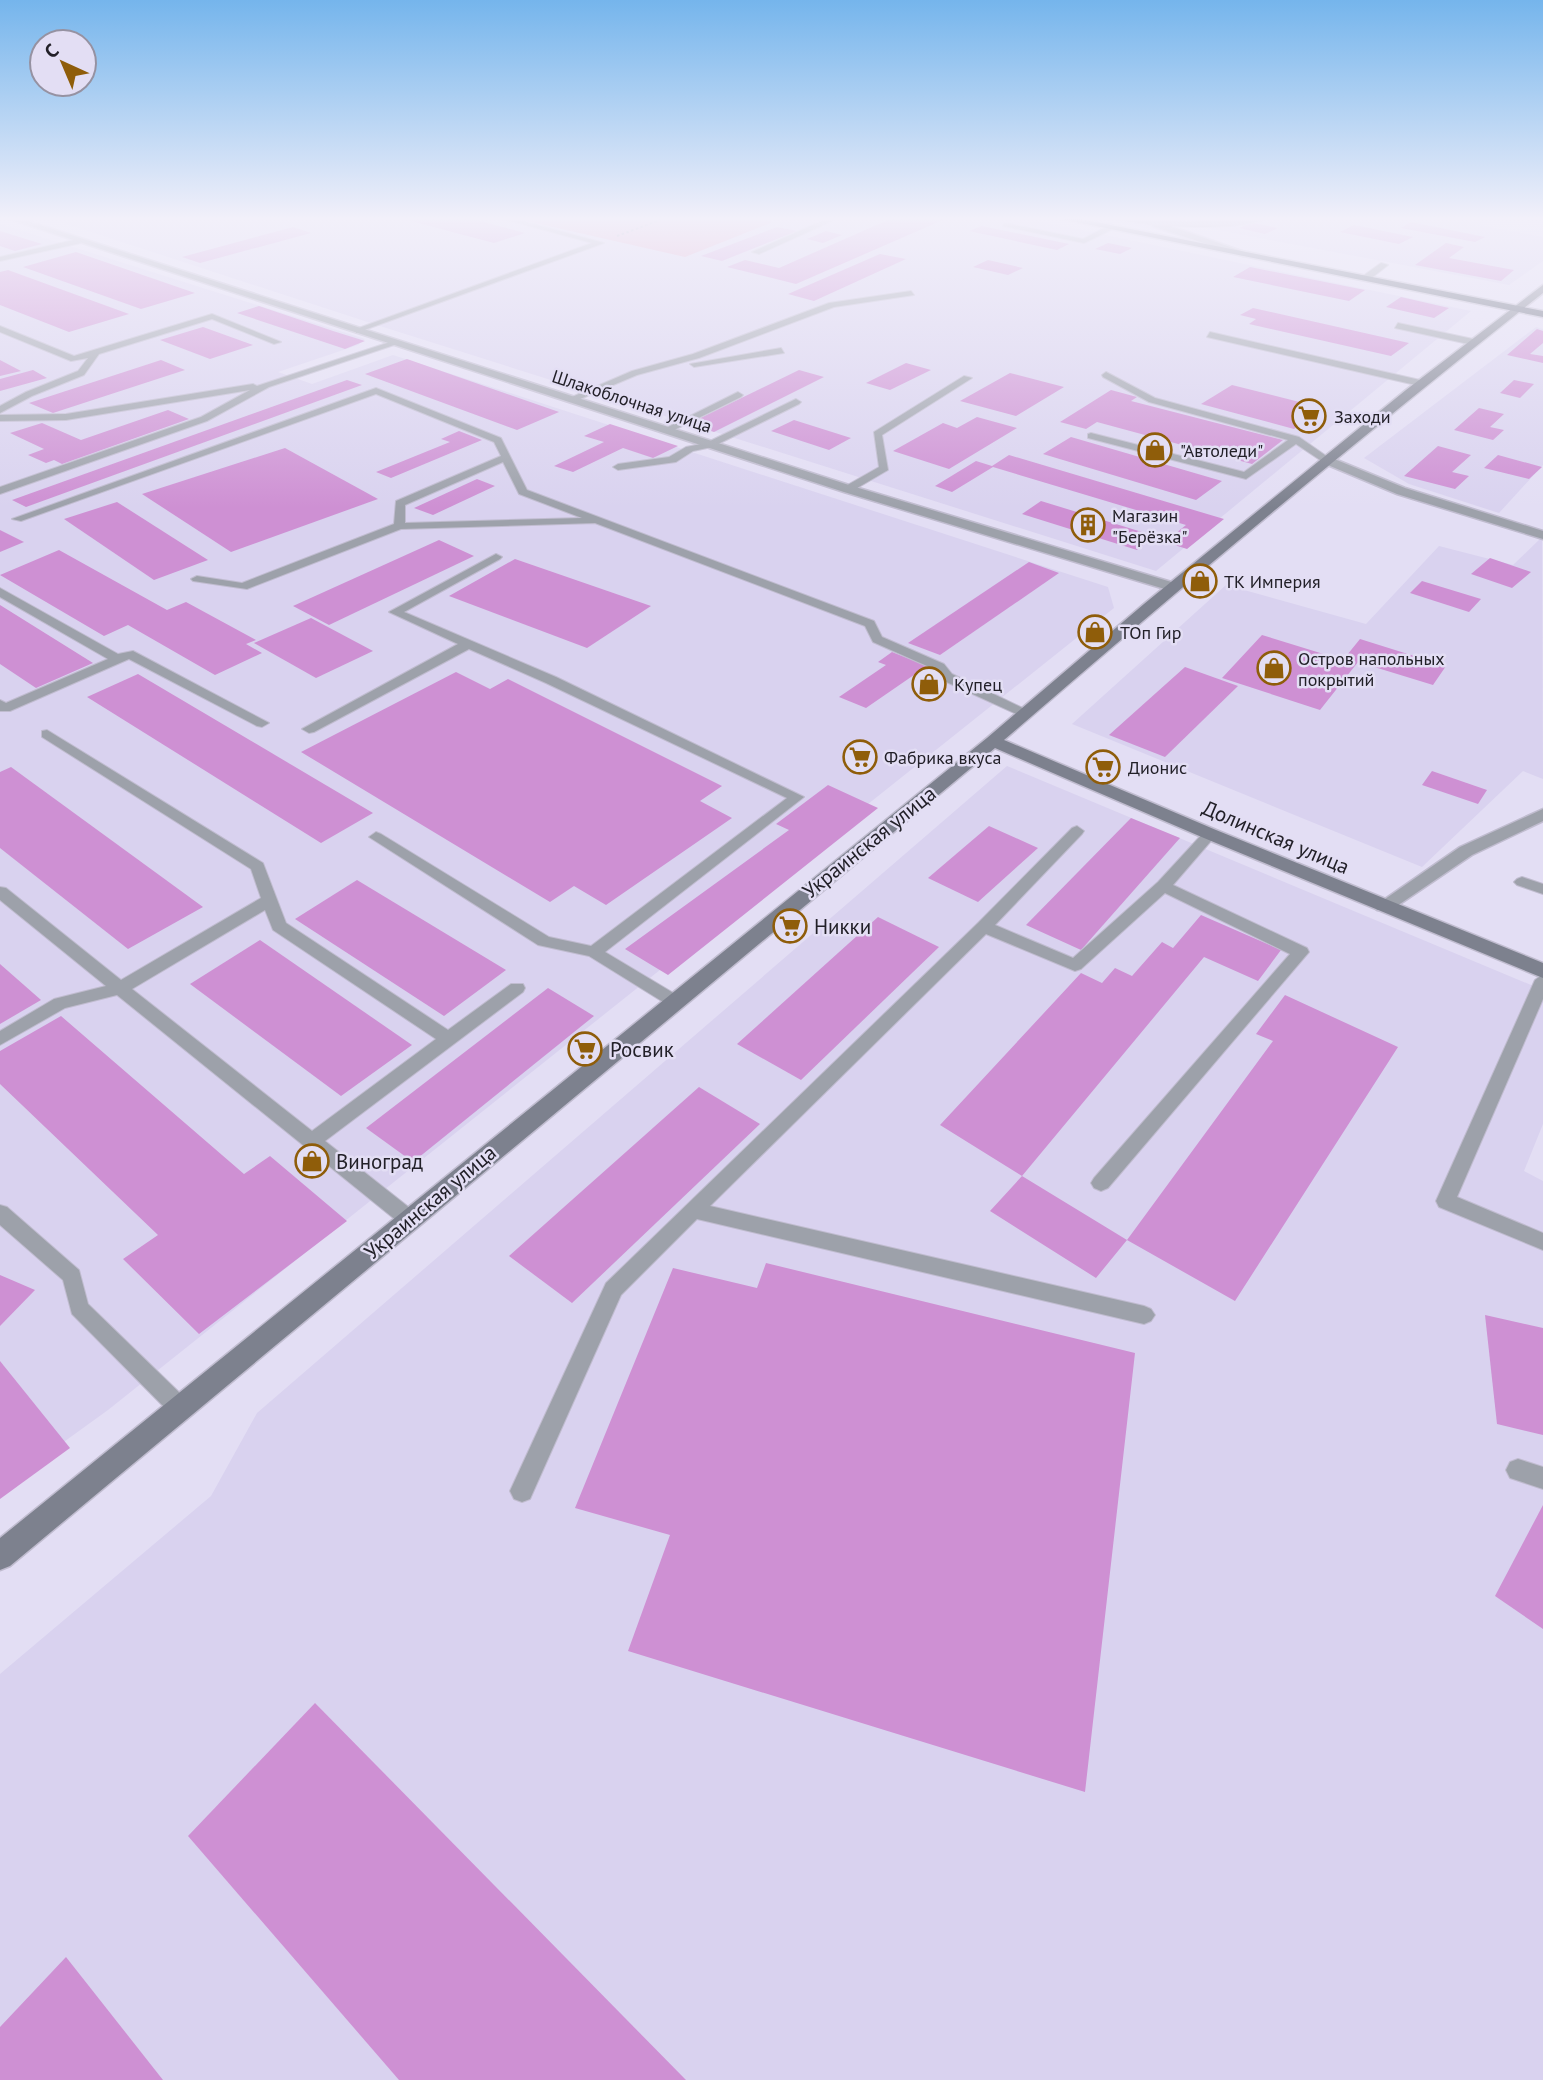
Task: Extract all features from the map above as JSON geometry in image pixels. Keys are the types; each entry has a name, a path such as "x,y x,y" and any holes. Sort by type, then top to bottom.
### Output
{"main road":[{"name":"Украинская улица","path":"0,1556 993,741 1173,587 1420,383 1512,313"},
{"name":"Долинская улица","path":"993,741 1543,971"}],"street":[{"name":"Шлакоблочная улица","path":"304,313 848,489 1173,587"},
{"path":"1328,460 1401,491 1543,535"},
{"path":"1384,906 1466,851 1543,814"}],"lane":[{"path":"359,331 408,313"},
{"path":"570,400 635,373 696,356 810,313"},
{"path":"0,329 74,359 212,316 277,342"},
{"path":"1398,326 1473,342"},
{"path":"1210,335 1420,383"},
{"path":"0,418 66,417 266,385 396,343"},
{"path":"635,373 780,351"},
{"path":"0,410 29,394 81,373 96,352"},
{"path":"1106,375 1152,400 1296,439 1328,460"},
{"path":"848,489 884,468 877,434 967,377"},
{"path":"0,491 204,419 266,385"},
{"path":"17,519 376,391 498,440 523,492 870,624 877,639 940,667 947,677 1026,713"},
{"path":"665,431 738,395"},
{"path":"618,467 673,460 690,449 709,445 796,402"},
{"path":"1091,436 1246,476 1296,439"},
{"path":"398,526 400,503 506,457"},
{"path":"197,579 243,587 398,526 600,521"},
{"path":"496,557 395,612 551,680 797,797 594,953"},
{"path":"0,592 118,659"},
{"path":"309,729 468,644"},
{"path":"2,707 130,654 262,723"},
{"path":"47,734 258,866 279,926 449,1039"},
{"path":"522,1490 613,1289 984,927 1077,831"},
{"path":"984,927 1075,965 1163,886 1210,834"},
{"path":"376,837 544,941 594,953 674,1001"},
{"path":"1522,881 1543,890"},
{"path":"1101,1183 1301,952 1163,886"},
{"path":"0,892 409,1219"},
{"path":"0,1039 60,1003 120,988 270,900"},
{"path":"1543,981 1446,1201 1543,1242"},
{"path":"312,1141 517,988"},
{"path":"691,1210 1144,1315"},
{"path":"0,1213 72,1276 79,1308 180,1408"},
{"path":"1518,1469 1543,1478"}],"shaded area":[{"path":"0,313 283,313 365,339 358,345 278,372 312,384 393,355 1108,587 1114,608 108,1410 0,1488"},
{"path":"340,313 1468,313 1156,571"},
{"path":"1536,327 1543,329 1543,465 1499,513 1409,484 1364,458"},
{"path":"1542,537 1543,779 1523,771 1422,867 1072,724 1226,585 1366,624 1439,546 1513,565"},
{"path":"1007,766 1543,990 1543,1124 1524,1171 1543,1181 1543,2080 0,2080 0,1674 211,1496 257,1413"}],"building":[{"path":"21,313 129,314 69,332"},
{"path":"237,313 280,313 365,341 345,349"},
{"path":"1276,313 1409,343 1391,356 1249,324 1256,319 1240,315"},
{"path":"1412,313 1441,313 1434,318"},
{"path":"203,327 253,345 210,359 160,340"},
{"path":"1537,329 1543,331 1543,343 1530,354 1543,356 1543,363 1507,355"},
{"path":"407,359 559,412 517,430 365,374"},
{"path":"0,360 21,371 0,376"},
{"path":"161,360 185,370 53,413 29,403"},
{"path":"906,363 931,370 890,390 866,383"},
{"path":"33,370 47,378 0,391 0,379"},
{"path":"799,370 824,377 714,432 688,424"},
{"path":"1010,373 1064,387 1016,416 960,401"},
{"path":"347,380 362,385 26,507 12,500"},
{"path":"1514,380 1534,384 1520,398 1500,393"},
{"path":"1232,385 1323,408 1294,429 1201,404"},
{"path":"1111,390 1137,397 1131,401 1283,440 1252,464 1097,422 1086,429 1060,422"},
{"path":"1479,408 1504,414 1490,427 1504,430 1493,440 1454,430"},
{"path":"168,410 189,419 62,464 54,460 46,463 28,455 44,449 10,433 42,423 81,440"},
{"path":"977,417 1017,428 949,469 893,451 943,423 957,428"},
{"path":"794,420 851,438 829,450 771,431"},
{"path":"610,424 678,446 653,458 623,448 573,472 554,466 604,442 584,436"},
{"path":"459,431 482,440 391,478 376,472 450,442 441,439"},
{"path":"1071,437 1222,481 1196,500 1043,454"},
{"path":"1438,446 1471,455 1452,472 1469,476 1455,489 1404,476"},
{"path":"285,448 378,499 231,552 142,494"},
{"path":"1009,455 1224,519 1187,549 1165,542 1186,525 993,467 952,492 935,486 976,461 992,466"},
{"path":"1498,455 1542,467 1529,479 1484,468"},
{"path":"477,479 495,486 433,515 414,508"},
{"name":"Магазин \"Берёзка\"","path":"1041,501 1155,536 1137,550 1022,514"},
{"path":"117,502 208,560 154,580 64,519"},
{"path":"0,530 24,542 0,552"},
{"path":"439,540 474,556 329,625 293,606"},
{"path":"59,550 167,610 186,602 256,640 246,644 262,653 215,675 128,625 104,636 0,575"},
{"path":"1490,558 1531,572 1512,588 1471,574"},
{"path":"515,559 651,606 587,648 449,596"},
{"path":"1029,562 1059,573 940,655 908,643"},
{"path":"1422,581 1481,599 1469,612 1410,593"},
{"path":"0,605 93,663 36,688 0,664"},
{"path":"311,618 373,651 316,678 254,643"},
{"path":"1262,635 1343,660 1360,639 1446,666 1433,685 1358,662 1320,710 1222,678"},
{"path":"892,652 927,666 866,708 839,697 886,665 878,662"},
{"path":"1185,667 1238,686 1165,757 1109,735"},
{"path":"456,672 490,689 508,679 722,786 700,801 732,818 606,905 574,886 550,902 301,752"},
{"path":"138,674 373,813 321,843 87,697"},
{"path":"11,767 203,907 128,949 0,848 0,772"},
{"path":"1432,771 1487,790 1478,804 1422,785"},
{"path":"828,785 878,808 668,975 625,949 789,830 776,824"},
{"path":"1131,818 1180,838 1081,950 1026,925"},
{"path":"989,826 1038,848 978,902 928,878"},
{"path":"357,880 506,970 444,1016 295,919"},
{"path":"1201,915 1281,950 1258,981 1204,957 1022,1176 940,1125 1081,973 1102,983 1115,968 1132,976 1162,942 1173,948"},
{"path":"878,917 939,947 801,1080 737,1044"},
{"path":"260,940 412,1045 341,1096 190,984"},
{"path":"0,964 41,1000 0,1024"},
{"path":"548,988 594,1016 413,1162 366,1128"},
{"path":"1285,995 1398,1047 1235,1301 1127,1240 1273,1041 1256,1034"},
{"path":"61,1016 244,1174 270,1156 347,1221 199,1334 123,1259 158,1235 0,1084 0,1051"},
{"path":"699,1087 760,1124 572,1303 509,1256"},
{"path":"1022,1176 1127,1240 1096,1278 990,1211"},
{"path":"766,1263 1135,1353 1085,1792 628,1651 670,1535 575,1508 673,1268 757,1288"},
{"path":"0,1275 35,1290 0,1326"},
{"path":"1485,1315 1543,1328 1543,1435 1497,1424"},
{"path":"0,1361 70,1448 0,1499"},
{"path":"1543,1505 1543,1629 1495,1596"},
{"path":"315,1703 686,2080 399,2080 188,1836"},
{"path":"66,1957 163,2080 0,2080 0,2027"}],"place":[{"name":"Заходи","path":"1309,416"},
{"name":"\"Автоледи\"","path":"1155,450"},
{"name":"Магазин \"Берёзка\"","path":"1088,525"},
{"name":"ТК Империя","path":"1200,581"},
{"name":"ТОп Гир","path":"1095,632"},
{"name":"Остров напольных покрытий","path":"1274,668"},
{"name":"Купец","path":"929,684"},
{"name":"Фабрика вкуса","path":"860,757"},
{"name":"Дионис","path":"1103,767"},
{"name":"Никки","path":"790,926"},
{"name":"Росвик","path":"585,1049"},
{"name":"Виноград","path":"312,1161"}]}
